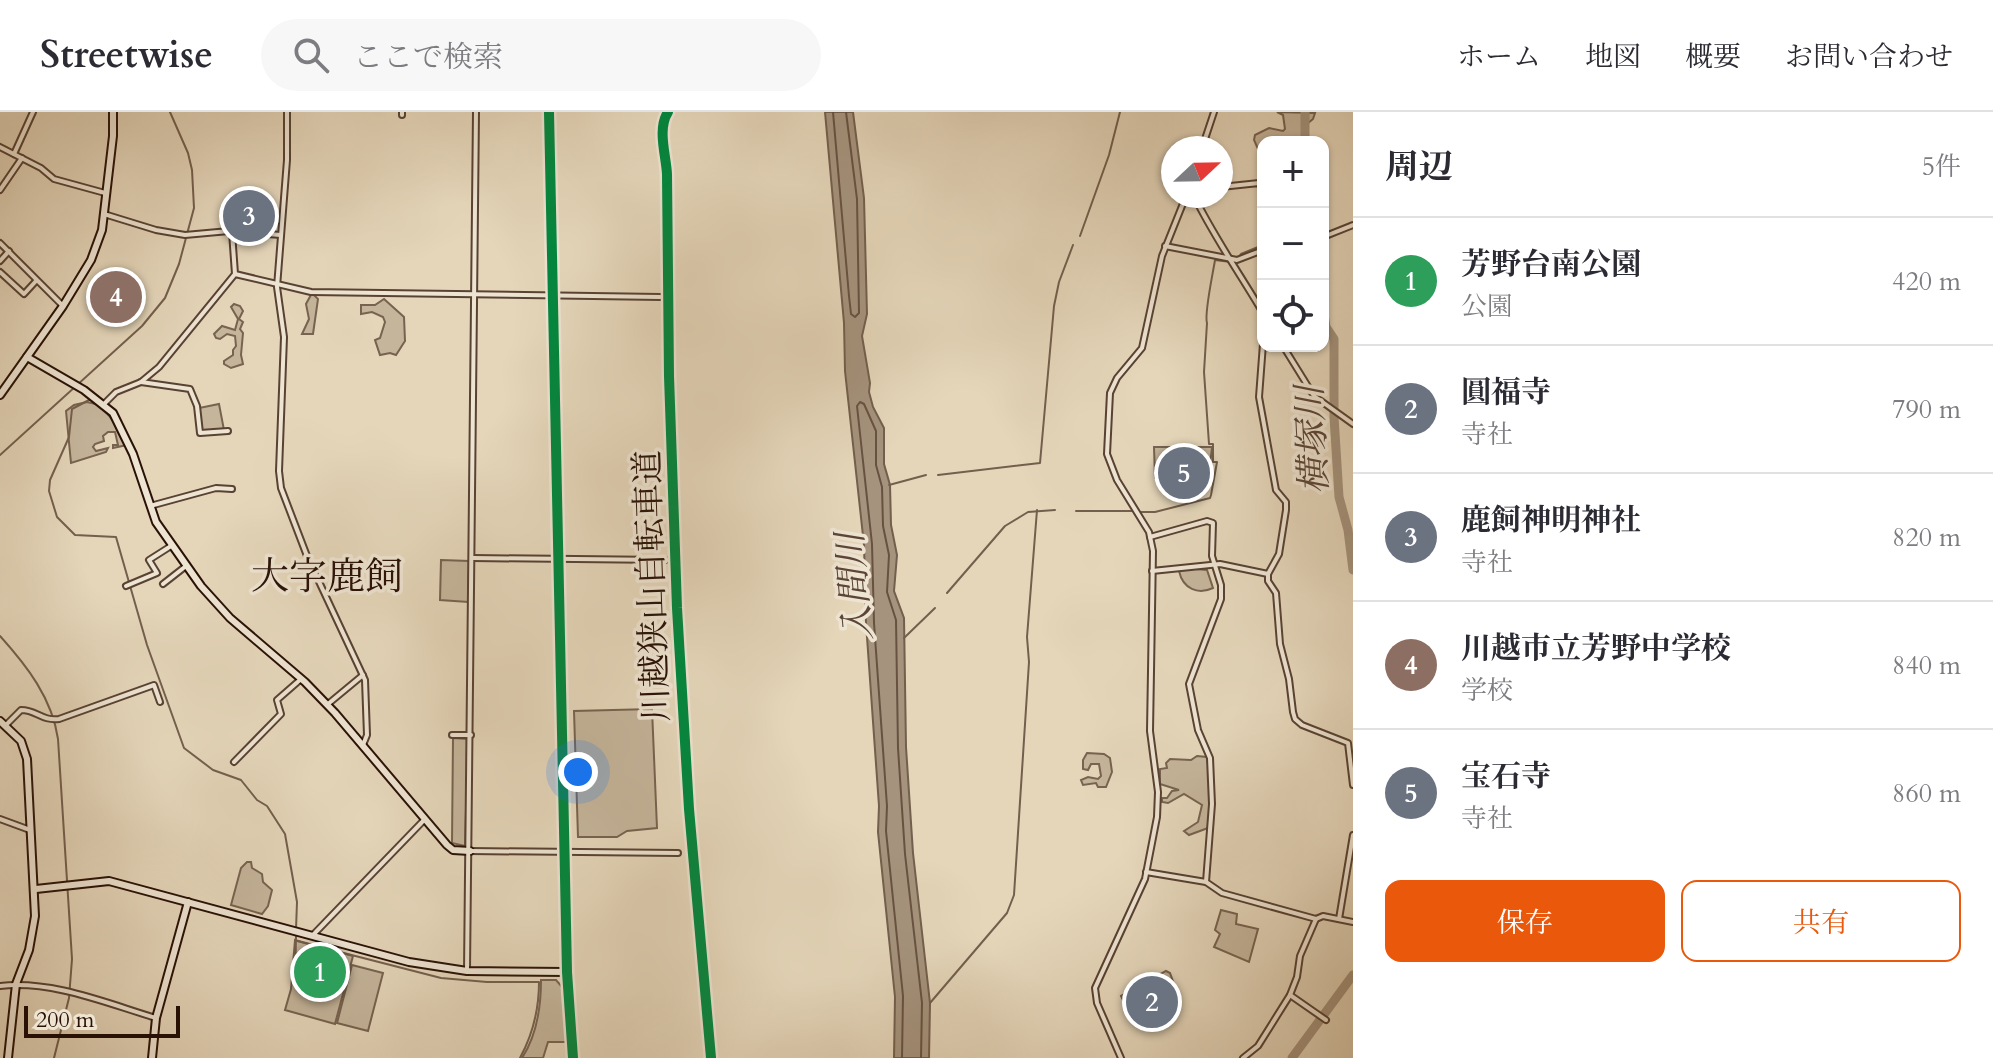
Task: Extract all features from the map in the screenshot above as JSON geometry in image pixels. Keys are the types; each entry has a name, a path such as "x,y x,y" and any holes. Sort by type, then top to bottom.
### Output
{"street":[{"path":"14,154 33,112"},
{"path":"0,395 63,306 91,260 104,214 113,112"},
{"path":"287,112 287,160 277,284 277,303 284,337 281,488 307,556 363,675 367,691 367,735 363,745"},
{"path":"467,971 476,112"},
{"path":"549,112 567,972 573,1058"},
{"path":"1206,136 1214,112"},
{"path":"0,147 41,168 54,179 105,193"},
{"path":"0,190 22,158"},
{"path":"1233,186 1257,183"},
{"path":"1121,1058 1097,1003 1095,988 1146,872 1155,835 1158,792 1150,731 1150,537 1107,454 1110,393 1117,378 1142,348 1165,246 1181,208"},
{"path":"1201,208 1257,303"},
{"path":"104,214 171,233 199,235 226,231 281,235"},
{"path":"1329,235 1353,225"},
{"path":"104,404 122,388 141,382 169,356 235,274 232,232"},
{"path":"0,243 63,306"},
{"path":"1165,246 1231,259 1242,259 1257,253"},
{"path":"0,261 9,251"},
{"path":"0,272 24,294 36,281"},
{"path":"235,274 311,292 660,297"},
{"path":"1262,352 1259,397 1276,490 1286,502 1279,554 1268,574 1268,581 1276,593 1280,644 1295,719 1302,725 1348,743 1353,785"},
{"path":"1287,352 1314,396 1353,424"},
{"path":"27,357 104,404 123,431 156,522 186,566 221,608 327,705 453,850 678,853"},
{"path":"0,376 11,381"},
{"path":"141,382 190,389 197,406 200,433 228,431"},
{"path":"150,506 216,488 232,489"},
{"path":"1150,537 1211,521 1212,565 1221,585 1221,599 1189,684 1198,730 1210,758 1212,804 1206,882"},
{"path":"126,586 157,573 149,560 171,546"},
{"path":"473,558 665,560"},
{"path":"1152,571 1212,565 1268,574"},
{"path":"163,584 186,566"},
{"path":"327,705 363,675"},
{"path":"234,762 281,714 277,700 301,679"},
{"path":"8,1058 16,984 32,937 36,889 25,751 16,734 3,723 21,710 51,720 59,719 154,685 160,702"},
{"path":"452,735 471,735"},
{"path":"0,819 32,830"},
{"path":"312,936 425,819"},
{"path":"1339,919 1353,835"},
{"path":"1146,872 1206,882 1222,893 1316,919 1323,916 1353,922"},
{"path":"36,889 115,882 409,962 467,971 567,972"},
{"path":"152,1058 156,1018 188,902"},
{"path":"1243,1058 1258,1046 1290,995 1300,956 1316,919"},
{"path":"0,986 16,984 53,989 156,1018"},
{"path":"1290,995 1326,1020"}],"shaded area":[{"path":"1277,112 1315,113 1307,124 1308,136 1257,136 1257,147 1255,135 1269,128 1285,129 1283,115"},
{"path":"312,293 318,299 313,334 302,334 309,319 306,304"},
{"path":"384,299 404,317 405,341 396,355 380,355 375,340 380,338 385,322 383,317 372,312 361,314 361,305 375,305"},
{"path":"234,304 243,311 239,319 243,322 240,329 243,333 243,364 231,368 224,361 233,355 235,336 227,334 220,339 214,334 222,326 235,330 238,319 231,307"},
{"path":"87,402 100,405 116,424 127,445 113,448 113,445 118,445 115,432 108,432 103,436 104,441 93,447 96,451 108,448 106,452 71,463 66,411"},
{"path":"219,404 224,430 201,432 199,408"},
{"path":"1154,447 1212,447 1210,465 1178,459 1174,480 1155,478"},
{"path":"441,560 469,561 468,602 440,600"},
{"path":"1185,568 1207,570 1213,588 1202,591 1192,589 1179,571"},
{"path":"652,709 657,828 627,831 617,837 578,837 574,711"},
{"path":"453,738 468,739 465,846 452,843"},
{"path":"1087,753 1104,754 1110,758 1112,772 1106,787 1098,787 1096,783 1083,785 1081,780 1101,776 1099,764 1091,764 1088,770 1083,769"},
{"path":"1197,756 1207,757 1213,782 1208,828 1189,835 1184,831 1198,822 1202,805 1184,794 1168,803 1162,802 1162,798 1179,790 1160,784 1160,769 1167,768 1166,763 1170,759 1191,760"},
{"path":"251,862 252,868 262,874 263,882 272,890 268,906 262,914 231,905 241,868"},
{"path":"1221,910 1237,914 1236,924 1258,929 1249,962 1214,947 1220,934 1215,930"},
{"path":"295,940 353,956 335,1024 285,1010 291,989"},
{"path":"352,965 383,973 368,1031 337,1023"},
{"path":"1166,971 1170,973 1180,1001 1172,1004 1169,1000 1156,1006 1154,1000 1138,1007 1135,1000 1125,1004 1121,996"},
{"path":"541,980 556,980 563,988 568,1042 548,1042 543,1058 522,1058 537,1020"}],"water":[{"path":"825,112 853,112 864,198 867,314 862,336 869,392 884,428 884,464 890,485 891,525 897,555 894,591 904,618 906,747 913,853 930,1003 929,1058 894,1058 895,997 878,832 864,545 845,371 844,323"}],"waterway":[{"path":"0,455 142,326 165,298 179,264 194,208 188,153 170,112"},
{"path":"1080,236 1109,155 1120,112"},
{"name":"横塚川","path":"1305,112 1305,136"},
{"path":"938,475 1040,463 1054,306 1073,245"},
{"path":"1237,259 1257,247"},
{"path":"1140,512 1155,512 1210,498 1217,462 1213,462 1213,444 1209,444 1204,372 1207,311 1215,260 1231,262"},
{"name":"横塚川","path":"1329,332 1334,339 1334,417 1339,497 1348,530 1353,570"},
{"path":"89,400 72,409 69,437 50,480 49,491 57,517 75,535 116,537 147,645 184,748 213,770 241,780 257,800 267,806 285,834 297,902 296,929"},
{"path":"889,485 926,475"},
{"path":"930,1003 1007,913 1014,895 1029,662 1027,637 1037,510"},
{"path":"947,593 1005,526 1028,512 1055,510"},
{"path":"1076,511 1133,511"},
{"path":"904,638 935,608"},
{"path":"0,636 37,683 50,710 58,739 72,959 69,998 54,1058"},
{"path":"296,936 295,984 302,986 308,983"},
{"path":"297,941 441,978 539,982 534,1021 520,1058"},
{"name":"横塚川","path":"1292,1058 1353,975"}],"cycle path":[{"path":"549,112 567,972 573,1058"},
{"name":"川越狭山自転車道","path":"668,112 663,134 667,174 669,376 677,608 689,809 711,1058"}],"place":[{"name":"鹿飼神明神社","path":"249,216"},
{"name":"川越市立芳野中学校","path":"116,297"},
{"name":"宝石寺","path":"1184,473"},
{"name":"芳野台南公園","path":"320,972"},
{"name":"圓福寺","path":"1152,1002"}],"district":[{"name":"大字鹿飼","path":"327,576"}],"water label":[{"name":"入間川","path":"853,587"}]}
